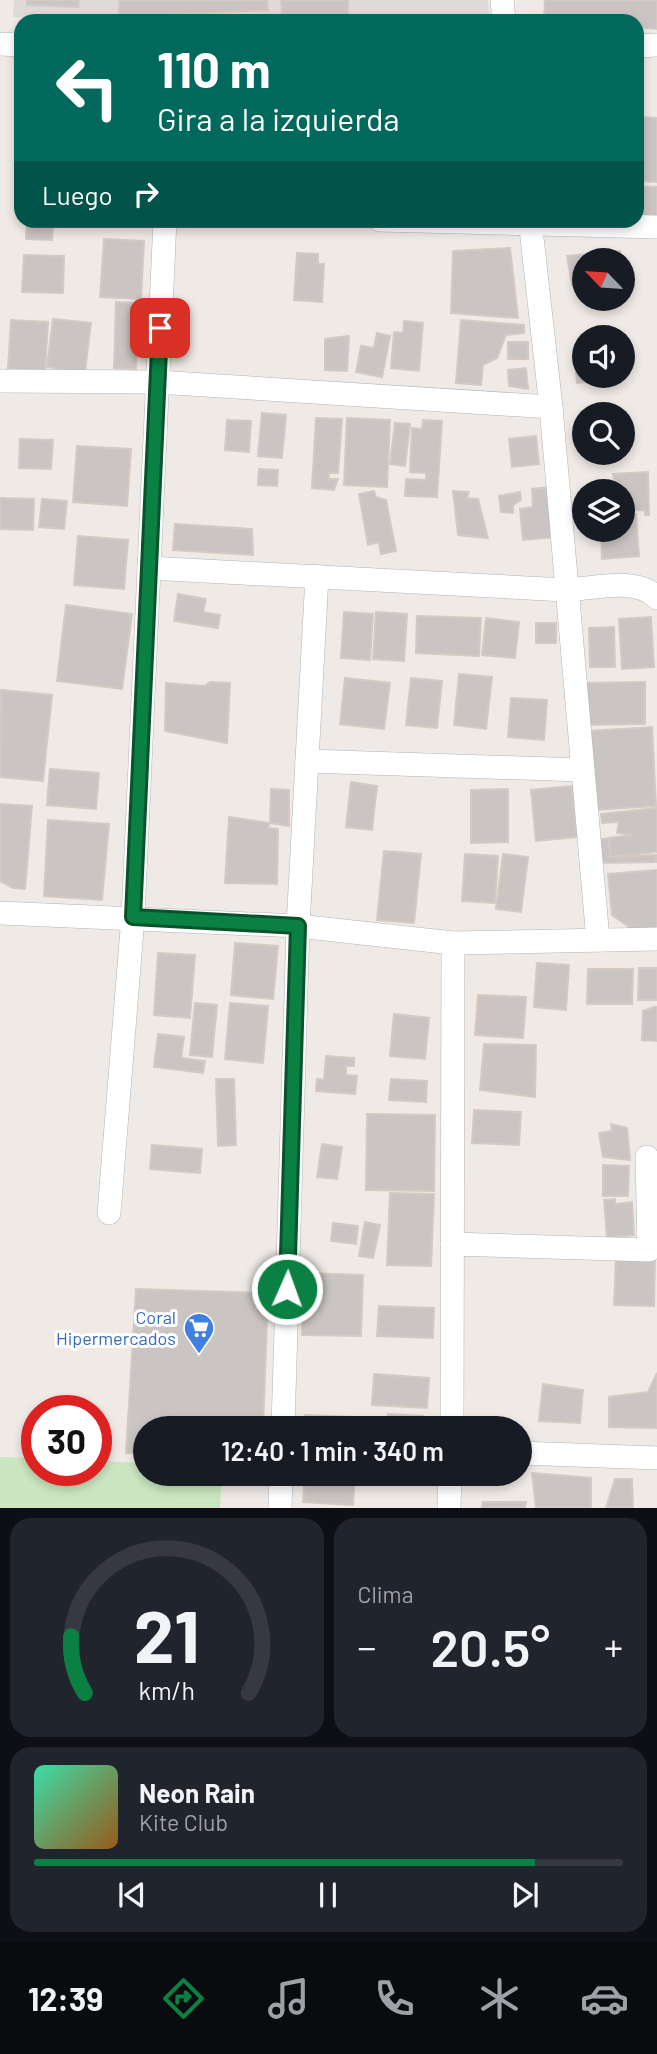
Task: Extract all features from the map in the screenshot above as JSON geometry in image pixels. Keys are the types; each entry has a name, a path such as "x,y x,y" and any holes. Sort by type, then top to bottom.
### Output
{"street":[{"path":"109,1213 133,917 164,228"},
{"path":"532,228 551,407 598,940"},
{"path":"0,381 157,382 551,407"},
{"path":"149,568 566,590 634,586 650,591 657,598"},
{"path":"283,1416 298,926 317,576"},
{"path":"307,761 582,770"},
{"path":"0,913 298,926 453,943 657,939"},
{"path":"452,1416 453,943"},
{"path":"452,1244 649,1250 647,1157"},
{"path":"532,1453 657,1458"},
{"path":"280,1508 281,1486"},
{"path":"449,1508 450,1486"}],"shaded area":[{"path":"14,0 488,0 489,14 14,14 13,17"}],"green space":[{"path":"0,1457 21,1458 21,1486 112,1486 112,1462 133,1463 133,1486 221,1486 220,1508 0,1508"}],"building":[{"path":"27,0 79,0 78,7 27,5"},
{"path":"119,0 267,0 268,10 183,14 119,14"},
{"path":"281,0 348,0 348,14 282,14"},
{"path":"545,0 657,0 657,29 644,28 644,14 544,14"},
{"path":"644,117 657,118 657,182 644,181"},
{"path":"644,186 657,187 657,218 644,218"},
{"path":"27,228 53,228 52,240 26,239"},
{"path":"104,239 144,241 141,299 100,297"},
{"path":"510,248 518,318 451,313 453,251"},
{"path":"297,253 318,254 318,264 324,264 322,302 294,300"},
{"path":"24,255 64,256 63,293 22,292"},
{"path":"567,256 572,256 572,285"},
{"path":"116,302 138,303 136,369 114,368"},
{"path":"53,319 91,323 85,372 47,367"},
{"path":"11,320 48,322 45,372 8,369"},
{"path":"461,320 524,325 524,333 506,335 497,358 483,365 481,385 456,383"},
{"path":"404,321 423,323 419,371 391,368 394,332 403,333"},
{"path":"377,333 390,336 382,377 356,372 361,346 374,348"},
{"path":"349,336 347,371 325,370 325,339"},
{"path":"508,342 528,342 528,359 508,359"},
{"path":"526,368 528,389 509,386 508,370"},
{"path":"262,413 286,415 282,458 258,456"},
{"path":"316,418 342,419 338,473 329,473 329,479 338,479 334,490 312,488"},
{"path":"347,418 390,420 387,487 344,485"},
{"path":"227,420 251,421 249,452 225,450"},
{"path":"423,420 442,421 437,497 405,496 406,479 426,480 426,473 410,472 412,428 422,429"},
{"path":"395,423 410,424 405,466 390,464"},
{"path":"536,436 539,464 512,467 509,439"},
{"path":"20,439 53,440 51,469 19,468"},
{"path":"77,446 131,449 127,506 73,502"},
{"path":"259,469 278,470 277,486 258,485"},
{"path":"648,472 649,515 645,515 645,510 635,510 635,479 614,479 613,474"},
{"path":"551,487 555,537 523,540 520,509 533,507 532,489"},
{"path":"374,491 376,497 386,500 396,551 381,554 379,542 368,545 359,494"},
{"path":"453,491 469,492 467,498 478,499 488,538 458,535"},
{"path":"520,492 521,500 513,505 513,513 501,512 499,496"},
{"path":"0,498 34,499 33,530 0,529"},
{"path":"42,499 67,501 64,529 39,527"},
{"path":"635,514 639,556 602,559 601,542 635,542"},
{"path":"175,524 252,529 253,555 173,550"},
{"path":"78,536 128,540 124,589 74,585"},
{"path":"178,594 206,599 203,612 220,615 218,628 174,621"},
{"path":"66,605 132,614 122,689 57,681"},
{"path":"344,612 373,614 370,660 341,658"},
{"path":"376,612 407,614 404,661 373,659"},
{"path":"417,616 481,618 479,656 416,653"},
{"path":"651,617 654,667 622,669 619,619"},
{"path":"486,618 519,622 515,658 482,655"},
{"path":"536,623 556,623 556,643 536,643"},
{"path":"614,627 615,667 590,667 589,628"},
{"path":"459,674 492,677 486,729 454,725"},
{"path":"345,678 390,683 384,729 340,724"},
{"path":"411,678 442,681 437,728 406,725"},
{"path":"210,682 230,683 227,743 165,731 166,683 205,686"},
{"path":"645,682 645,724 584,725 584,683"},
{"path":"1,690 52,695 43,781 0,777"},
{"path":"511,698 547,700 544,740 508,737"},
{"path":"652,727 656,806 594,810 589,731"},
{"path":"50,769 99,773 96,809 47,805"},
{"path":"351,782 377,786 372,830 346,827"},
{"path":"572,786 577,837 536,841 531,790"},
{"path":"271,789 289,790 289,826 270,823"},
{"path":"508,789 508,842 471,843 471,790"},
{"path":"0,804 32,806 25,889 13,888 0,881"},
{"path":"657,808 657,852 610,857 609,838 633,835 617,833 619,822 602,823 601,814"},
{"path":"229,817 270,823 268,828 278,829 277,884 225,883"},
{"path":"48,820 109,824 102,900 44,896"},
{"path":"609,838 610,857 656,855 656,862 598,863 597,840"},
{"path":"384,851 421,854 414,923 377,920"},
{"path":"465,854 498,856 495,903 462,901"},
{"path":"503,854 528,857 521,912 496,909"},
{"path":"657,870 657,935 639,934 612,915 608,874"},
{"path":"235,943 278,946 273,999 231,995"},
{"path":"158,953 195,955 190,1018 154,1015"},
{"path":"537,963 569,965 566,1010 534,1007"},
{"path":"639,968 657,968 657,1000 638,1000"},
{"path":"588,969 633,969 632,1004 587,1004"},
{"path":"478,995 526,997 523,1038 475,1035"},
{"path":"195,1003 217,1005 212,1057 190,1055"},
{"path":"230,1003 268,1006 263,1063 225,1059"},
{"path":"657,1007 657,1041 642,1040 643,1011"},
{"path":"394,1014 429,1018 425,1059 390,1056"},
{"path":"158,1034 184,1037 181,1058 205,1061 203,1073 154,1067"},
{"path":"484,1044 536,1045 535,1097 480,1090"},
{"path":"326,1056 354,1058 354,1066 346,1066 346,1075 357,1076 355,1094 316,1091 317,1079 324,1080"},
{"path":"216,1079 234,1079 236,1145 218,1146"},
{"path":"391,1079 427,1081 426,1102 389,1100"},
{"path":"474,1110 521,1112 519,1145 472,1143"},
{"path":"367,1114 435,1115 434,1191 366,1190"},
{"path":"611,1124 627,1128 630,1160 603,1157 599,1133 612,1131"},
{"path":"322,1144 342,1147 337,1179 317,1177"},
{"path":"152,1145 202,1149 200,1173 150,1169"},
{"path":"603,1165 629,1166 628,1196 603,1196"},
{"path":"390,1193 434,1194 431,1266 387,1265"},
{"path":"615,1199 615,1204 632,1202 634,1235 607,1237 604,1200"},
{"path":"365,1222 380,1225 373,1258 359,1256"},
{"path":"333,1223 358,1226 356,1244 331,1241"},
{"path":"616,1258 655,1259 654,1306 614,1305"},
{"path":"304,1273 363,1275 361,1336 302,1335"},
{"name":"Coral Hipermercados","path":"136,1289 268,1293 263,1416 133,1416 133,1453 126,1453"},
{"path":"379,1306 434,1308 433,1338 377,1336"},
{"path":"657,1373 657,1428 609,1427 609,1397 648,1392"},
{"path":"374,1374 429,1378 427,1408 372,1405"},
{"path":"543,1384 583,1390 580,1423 539,1421"},
{"path":"388,1414 423,1416 388,1416"},
{"path":"532,1473 591,1478 591,1508 536,1508"},
{"path":"615,1479 632,1479 633,1508 606,1508"},
{"path":"304,1486 354,1486 353,1505 303,1502"},
{"path":"483,1502 526,1502 525,1508 482,1508"}],"place":[{"name":"Coral Hipermercados","path":"199,1355"}],"route":[{"path":"160,328 133,917 298,926 287,1289"}]}
